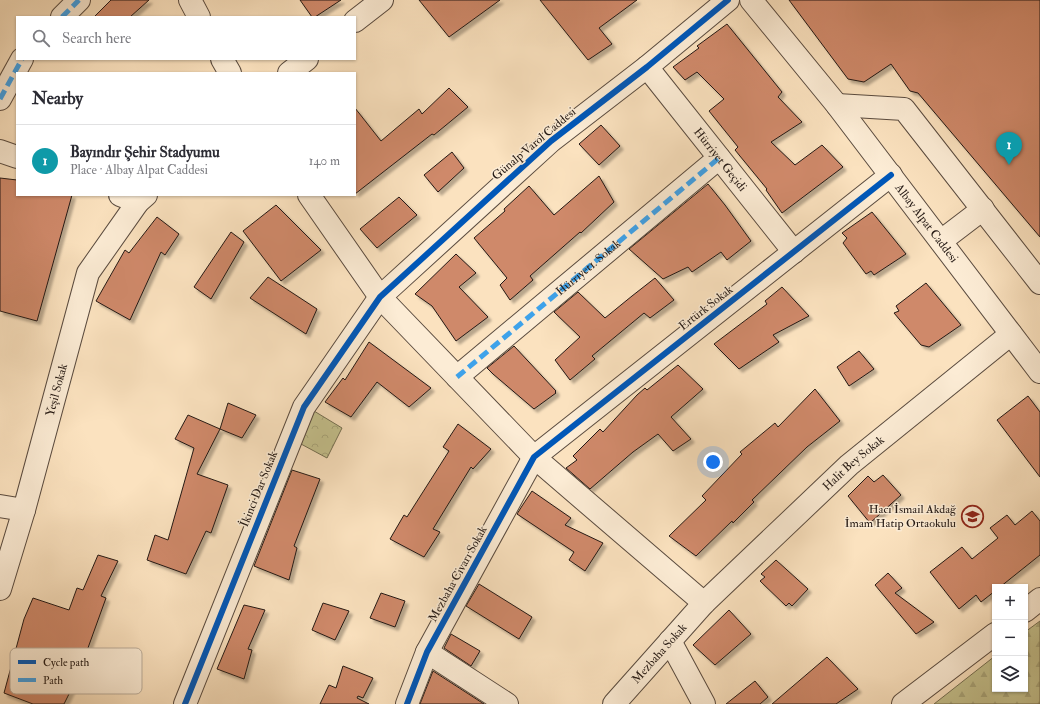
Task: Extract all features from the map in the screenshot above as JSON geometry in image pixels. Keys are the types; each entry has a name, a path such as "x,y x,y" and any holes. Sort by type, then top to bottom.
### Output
{"street":[{"path":"63,16 79,0"},
{"path":"190,0 198,16"},
{"path":"356,21 382,0"},
{"name":"Günalp Varol Caddesi","path":"380,297 551,141 647,67 728,0"},
{"name":"Albay Alpat Caddesi","path":"751,0 837,106 1040,372"},
{"path":"0,99 21,60"},
{"path":"223,60 229,72"},
{"path":"290,72 306,60"},
{"name":"Hürriyet Geçidi","path":"647,67 794,252"},
{"path":"837,106 904,109 1040,283"},
{"path":"0,151 16,157"},
{"name":"Hürriyet1. Sokak","path":"457,377 719,158"},
{"name":"Ertürk Sokak","path":"534,457 891,176"},
{"path":"311,196 380,297 534,457 704,603"},
{"name":"Yeşil Sokak","path":"0,589 24,510 88,273 135,197"},
{"path":"940,241 983,210"},
{"name":"İkinci Dar Sokak","path":"185,704 304,407 380,297"},
{"name":"Halit Bey Sokak","path":"704,603 848,465 1011,334"},
{"name":"Mezbaha Civarı Sokak","path":"407,704 427,652 534,457"},
{"path":"0,506 24,510"},
{"path":"1028,609 1040,599"},
{"name":"Mezbaha Sokak","path":"614,704 704,603"},
{"path":"903,704 992,636"},
{"path":"670,641 704,704"},
{"path":"427,652 507,704"}],"green space":[{"path":"314,411 342,428 327,458 301,444"},
{"path":"1040,621 1040,704 934,704 992,658 992,692 1028,692 1028,630"}],"building":[{"path":"111,0 149,0 131,16 95,16"},
{"path":"300,0 341,0 317,16 311,16"},
{"path":"419,0 500,0 449,37"},
{"path":"540,0 637,0 599,28 612,44 588,60"},
{"path":"789,0 1040,0 1040,237 918,93 910,91 891,64 864,82 848,79"},
{"path":"727,24 782,92 778,97 802,122 771,142 795,165 822,145 843,167 782,213 766,190 767,189 735,150 738,147 709,111 724,99 697,72 685,80 673,67 699,48 697,46"},
{"path":"449,88 468,107 434,135 432,134 356,193 356,109 381,141 419,109 422,114"},
{"path":"601,125 620,146 599,165 579,144"},
{"path":"452,152 464,168 438,192 424,175"},
{"path":"599,176 614,202 581,233 580,232 530,276 533,280 510,300 500,285 507,278 474,238 505,211 504,209 529,186 554,215"},
{"path":"0,178 16,180 16,196 72,196 37,321 0,311"},
{"path":"708,184 751,241 727,260 721,252 692,272 688,267 663,279 629,249"},
{"path":"399,197 417,215 377,248 360,229"},
{"path":"276,205 321,250 281,281 243,231"},
{"path":"872,212 906,254 874,275 871,271 866,274 843,243 847,238 842,233"},
{"path":"157,217 179,234 165,255 161,252 130,320 96,301 125,250 129,253"},
{"path":"231,232 244,242 211,299 194,287"},
{"path":"456,254 476,273 459,287 488,317 456,341 432,306 415,294"},
{"path":"268,277 317,309 306,334 250,298"},
{"path":"655,278 674,300 650,318 644,313 592,356 595,359 570,380 555,360 580,337 554,312 578,292 605,318"},
{"path":"926,283 961,325 929,347 921,345 894,313 899,311 896,306"},
{"path":"782,287 809,316 773,335 779,342 739,369 714,344 767,304 765,301"},
{"path":"369,342 431,388 409,407 377,382 351,417 325,402 343,378 345,380"},
{"path":"514,346 556,391 556,393 534,409 487,368"},
{"path":"859,351 874,369 849,386 837,367"},
{"path":"678,365 703,389 671,417 691,439 673,451 658,434 633,452 590,489 566,468 577,460 573,456 600,429 603,432 637,395 645,388 647,390"},
{"path":"815,389 840,421 807,447 752,500 754,502 733,523 732,521 696,556 669,536 706,500 702,496 742,454 740,452 775,423 778,427"},
{"path":"1028,396 1040,412 1040,477 997,420"},
{"path":"228,403 256,415 242,438 220,429"},
{"path":"188,415 220,429 197,474 228,485 211,533 206,531 186,574 147,560 155,535 168,540 194,448 175,439"},
{"path":"458,424 491,449 473,469 471,467 433,529 440,532 424,557 390,539 404,515 407,517 449,451 443,447"},
{"path":"292,470 320,479 294,546 297,548 289,580 254,566"},
{"path":"883,475 901,495 870,523 848,496 868,476 874,482"},
{"path":"532,491 571,518 565,525 603,543 585,571 569,560 574,552 517,514"},
{"path":"1032,511 1040,521 1040,555 1004,584 992,584 992,593 981,602 976,595 959,609 930,572 962,547 972,559 998,538 990,528 1007,515 1015,525"},
{"path":"98,555 118,561 101,596 106,598 88,648 16,648 24,619 33,598 69,610 77,588 83,590"},
{"path":"776,560 808,589 792,606 789,603 786,606 760,581 765,577 761,574"},
{"path":"888,573 902,588 895,593 934,622 916,634 875,585"},
{"path":"479,584 532,617 519,639 466,606"},
{"path":"381,593 405,601 395,627 370,618"},
{"path":"323,603 349,611 335,640 312,630"},
{"path":"244,605 265,610 248,649 252,650 244,679 217,669"},
{"path":"729,610 751,634 715,665 693,645"},
{"path":"451,634 480,651 471,666 444,648"},
{"path":"827,657 858,689 836,704 772,704"},
{"path":"343,666 373,678 363,698 358,696 357,698 369,704 320,704 329,685 336,688"},
{"path":"10,671 10,694 69,694 64,704 33,704 4,693"},
{"path":"433,671 484,704 420,704"},
{"path":"755,681 768,697 760,704 726,704"}],"marked path":[{"path":"63,16 79,0"},
{"path":"0,99 21,60"},
{"path":"457,377 719,158"}],"cycle path":[{"path":"185,704 304,407 380,297 551,141 647,67 728,0"},
{"path":"407,704 427,652 534,457 891,175"}],"place":[{"name":"Bayındır Şehir Stadyumu","path":"1009,165"},
{"name":"Hacı İsmail Akdağ İmam Hatip Ortaokulu","path":"972,516"}]}
